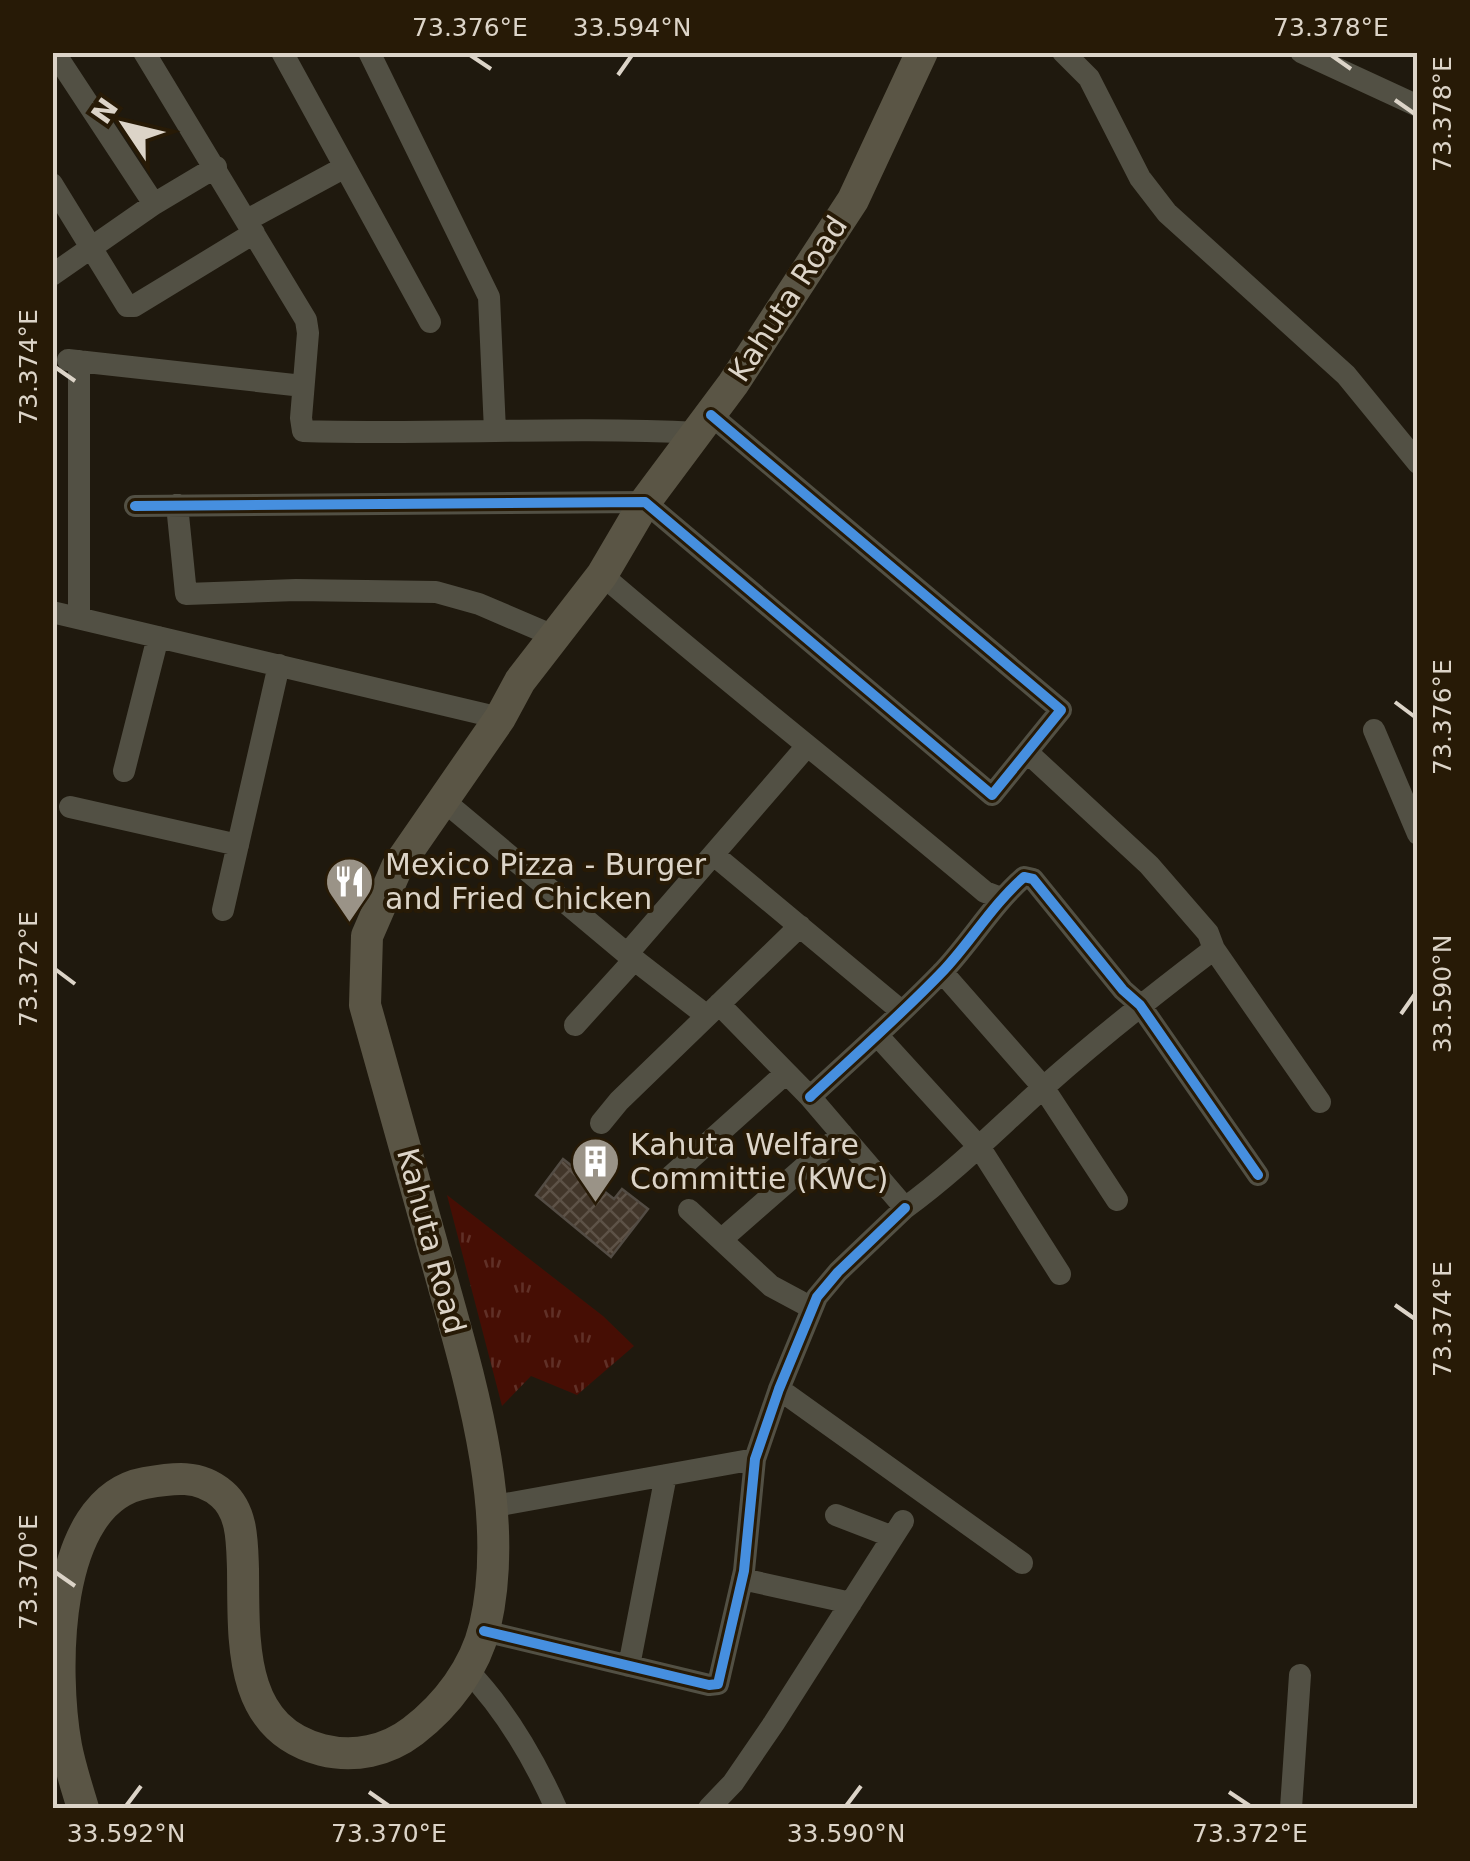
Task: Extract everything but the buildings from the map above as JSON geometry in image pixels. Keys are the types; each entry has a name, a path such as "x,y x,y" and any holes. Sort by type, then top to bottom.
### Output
{"highway":[{"name":"Kahuta Road","path":"83,1808 66,1747 61,1707 65,1593 78,1550 95,1515 114,1496 138,1485 186,1478 218,1490 230,1502 241,1533 248,1662 255,1696 268,1720 288,1738 326,1751 347,1753 371,1752 395,1743 449,1698 467,1670 484,1630 490,1597 489,1507 478,1412 366,1006 367,936 397,867 500,718 520,681 602,575 645,502 705,424 853,200 922,52"}],"street":[{"path":"54,52 154,204"},
{"path":"136,506 645,502 992,795 1061,710 705,424 496,431 303,431 306,320 144,52"},
{"path":"282,52 430,322"},
{"path":"370,52 490,297 496,431"},
{"path":"1063,52 1089,78 1140,178 1167,213 1346,375 1418,462"},
{"path":"1301,52 1418,106"},
{"path":"52,275 154,204 216,167"},
{"path":"52,184 127,306 134,306 345,167"},
{"path":"52,638 64,614 73,360 304,386"},
{"path":"177,505 186,594 296,590 436,592 479,604 554,636"},
{"path":"602,575 985,892 1001,898"},
{"path":"64,614 500,718"},
{"path":"124,770 158,637"},
{"path":"223,910 278,665"},
{"path":"1374,730 1418,834"},
{"path":"575,1025 807,746"},
{"path":"1028,752 1149,865 1208,934 1214,949 1320,1102"},
{"path":"444,801 630,957 713,1010 786,1073 905,1208"},
{"path":"70,807 238,845"},
{"path":"714,855 900,1010"},
{"path":"810,1097 942,972 978,932 1001,898 1024,877 1032,879 1123,990 1140,1005 1258,1175"},
{"path":"601,1124 619,1101 800,926"},
{"path":"484,1630 718,1684 742,1578 755,1458 812,1308 838,1272 905,1208 952,1174 1044,1087 1140,1005 1214,949"},
{"path":"942,972 1044,1087 1117,1200"},
{"path":"877,1035 980,1148 1060,1274"},
{"path":"669,1178 786,1073"},
{"path":"722,1238 842,1134"},
{"path":"688,1210 771,1286 812,1308"},
{"path":"779,1390 1022,1563"},
{"path":"489,1507 755,1458"},
{"path":"630,1666 666,1475"},
{"path":"708,1808 743,1768 898,1529 836,1514"},
{"path":"742,1578 851,1603"},
{"path":"467,1670 483,1686 527,1750 550,1806"},
{"path":"1291,1808 1300,1676"}],"green space":[{"path":"447,1195 603,1316 634,1346 577,1395 531,1376 502,1406"}],"cycle path":[{"path":"135,506 645,502 992,795 1061,710 711,415"},
{"path":"810,1097 944,970 1024,877 1033,879 1123,990 1140,1005 1258,1175"},
{"path":"484,1631 718,1684 744,1571 755,1459 779,1389 817,1297 905,1208"}],"place":[{"name":"Mexico Pizza - Burger and Fried Chicken","path":"350,924"},
{"name":"Kahuta Welfare Committie (KWC)","path":"595,1204"}]}
